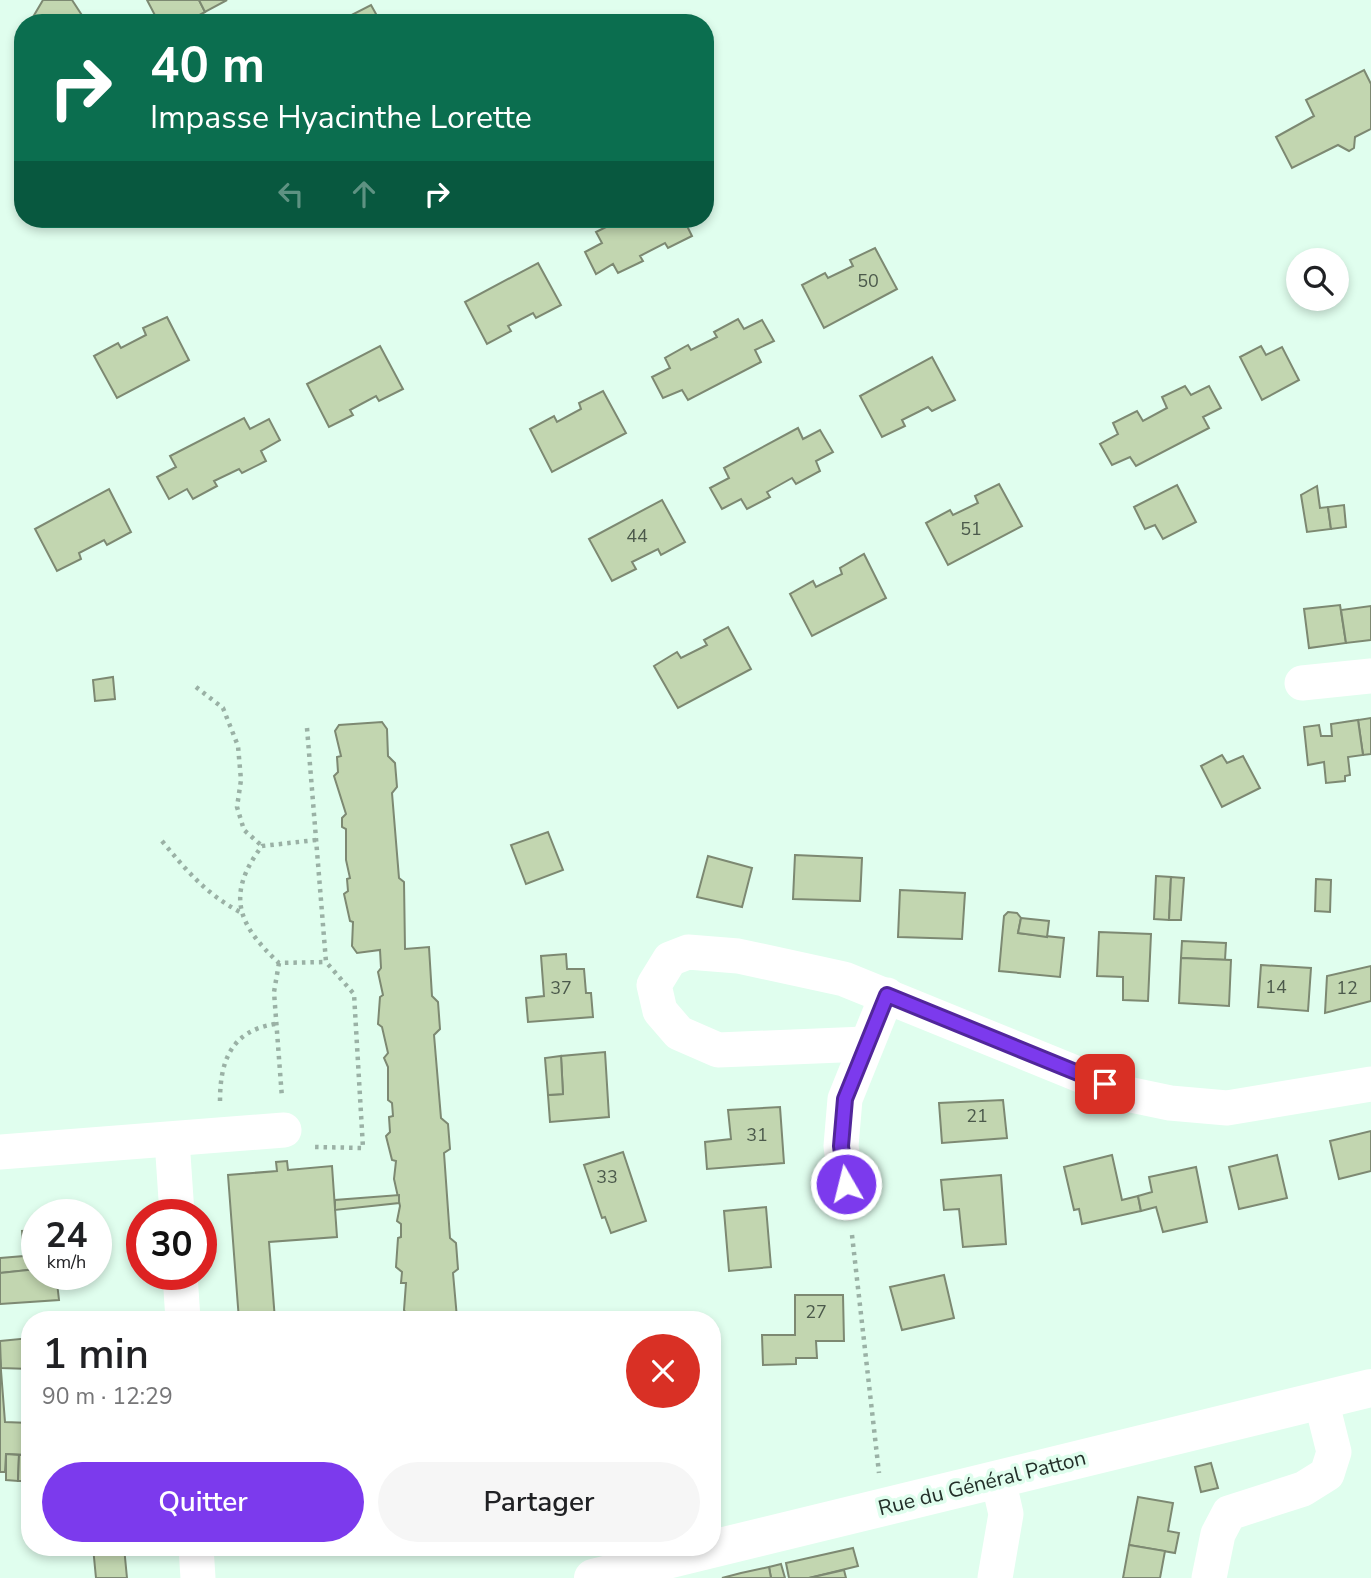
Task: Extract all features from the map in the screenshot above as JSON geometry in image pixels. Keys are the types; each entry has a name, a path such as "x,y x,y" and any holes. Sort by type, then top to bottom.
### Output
{"main road":[{"name":"Rue du Général Patton","path":"721,1547 1371,1388"},
{"name":"Rue du Général Patton","path":"593,1578 683,1556"}],"street":[{"path":"1302,683 1371,676"},
{"path":"866,1044 718,1050 679,1033 660,1011 654,985 670,959 688,952 738,956 844,979 1127,1094 1170,1103 1227,1108 1371,1084"},
{"path":"849,1203 841,1146 845,1099 887,995"},
{"path":"0,1152 285,1130"},
{"path":"172,1140 176,1199"},
{"path":"181,1290 182,1311"},
{"path":"1209,1578 1218,1534 1229,1513 1303,1489 1327,1474 1334,1452 1321,1400"},
{"path":"995,1578 1006,1514 998,1479"},
{"path":"197,1556 198,1578"}],"path":[{"path":"195,687 223,708 238,746 241,780 237,807 244,830 262,846"},
{"path":"279,963 274,992 275,1024 287,1147 363,1148 354,994 326,962 307,729"},
{"path":"316,840 262,846 247,866 240,912 247,930 279,963 326,962"},
{"path":"162,841 197,884 217,900 240,912"},
{"path":"221,1137 220,1075 227,1057 239,1039 259,1027 275,1024"},
{"path":"849,1203 883,1507"}],"building":[{"path":"43,0 72,0 81,14 35,14"},
{"path":"147,0 199,0 205,12 201,14 154,14"},
{"path":"199,0 227,0 205,12"},
{"path":"371,5 376,14 354,14"},
{"path":"1364,70 1371,84 1371,129 1355,137 1354,148 1349,151 1338,145 1292,168 1276,137 1314,116 1306,100"},
{"path":"604,228 688,228 692,236 668,248 665,243 640,256 643,261 618,273 613,264 596,274 585,252 602,243 596,232"},
{"path":"875,248 897,289 824,328 802,285 825,273 828,278 853,266 850,260"},
{"path":"538,263 561,305 536,318 533,313 508,326 511,331 487,344 465,302"},
{"path":"167,317 189,360 117,398 94,356 118,343 121,348 146,335 143,328"},
{"path":"738,319 744,329 762,320 774,341 755,350 761,362 688,400 682,390 663,398 652,377 670,368 665,358 688,345 691,350 717,337 714,332"},
{"path":"380,346 403,389 379,401 376,396 350,410 353,415 329,427 307,384"},
{"path":"1261,346 1266,355 1282,347 1299,380 1262,400 1240,357"},
{"path":"932,357 955,400 932,411 928,407 902,420 905,426 882,437 860,396"},
{"path":"1185,386 1191,395 1209,386 1221,408 1203,417 1209,428 1136,466 1130,457 1112,465 1100,444 1118,434 1113,423 1137,411 1143,421 1167,408 1162,397"},
{"path":"603,391 626,433 552,472 530,429 554,416 557,422 581,409 579,403"},
{"path":"244,418 250,429 269,419 280,440 261,451 266,461 242,473 239,469 214,481 217,486 193,499 187,489 169,499 157,477 176,467 170,456"},
{"path":"798,428 803,439 820,430 833,452 816,461 820,471 796,484 792,478 767,492 770,497 747,509 741,499 722,509 710,488 729,478 724,468"},
{"path":"999,484 1022,526 948,565 926,523 950,510 953,515 978,503 975,496"},
{"path":"1177,485 1196,522 1163,539 1155,525 1145,529 1134,507"},
{"path":"1317,486 1320,508 1328,507 1331,529 1307,532 1301,495"},
{"path":"109,489 131,532 107,545 104,540 79,553 81,559 57,571 35,529"},
{"path":"662,500 685,542 661,555 658,549 632,562 636,569 612,581 589,539"},
{"path":"1344,505 1346,527 1331,529 1328,507"},
{"path":"864,554 886,598 812,636 790,594 813,581 816,587 842,574 840,568"},
{"path":"1340,605 1346,643 1309,648 1304,609"},
{"path":"1371,606 1371,640 1346,643 1341,610"},
{"path":"728,627 751,669 678,708 654,666 677,652 681,658 707,645 704,640"},
{"path":"113,677 115,699 95,701 93,680"},
{"path":"1371,718 1371,754 1363,755 1358,720"},
{"path":"1358,720 1363,755 1348,757 1350,775 1345,776 1345,781 1326,783 1324,762 1308,765 1304,727 1319,725 1321,736 1332,736 1331,724"},
{"path":"382,722 387,729 388,756 395,763 397,787 392,793 399,878 404,882 405,949 429,947 432,996 438,1002 440,1029 434,1035 441,1118 448,1124 450,1149 444,1153 450,1238 456,1243 458,1269 453,1273 456,1311 404,1310 406,1283 401,1283 402,1272 396,1267 401,1224 397,1221 400,1206 394,1179 396,1161 392,1160 386,1136 390,1132 389,1117 393,1116 392,1103 388,1100 388,1067 384,1058 388,1053 382,1027 378,1024 380,997 383,995 378,972 381,968 380,950 357,953 352,946 353,922 350,921 344,894 348,891 347,879 350,878 346,860 346,829 342,827 342,818 346,814 334,776 338,772 337,757 341,756 335,731 339,725"},
{"path":"1222,755 1227,763 1243,756 1260,788 1222,807 1201,766"},
{"path":"548,832 563,870 526,884 511,845"},
{"path":"795,855 862,858 860,901 793,899"},
{"path":"708,856 752,868 742,907 697,897"},
{"path":"1156,876 1171,877 1169,920 1154,919"},
{"path":"1171,877 1184,878 1181,920 1169,920"},
{"path":"1316,879 1331,880 1330,912 1315,911"},
{"path":"900,890 965,893 962,939 898,937"},
{"path":"1008,912 1017,913 1021,918 1018,933 1064,938 1060,977 999,971 1004,916"},
{"path":"1021,918 1049,921 1047,937 1018,933"},
{"path":"1099,932 1151,934 1148,1001 1123,1000 1123,977 1097,976"},
{"path":"1182,941 1226,943 1225,960 1181,958"},
{"path":"566,954 567,969 584,969 586,993 591,993 593,1017 528,1022 526,998 544,996 541,956"},
{"path":"1181,958 1231,960 1229,1006 1179,1003"},
{"path":"1261,965 1311,968 1308,1011 1258,1007"},
{"path":"1371,966 1371,1001 1325,1013 1327,976"},
{"path":"605,1052 609,1117 550,1122 548,1095 563,1094 561,1056"},
{"path":"561,1056 563,1094 548,1095 545,1058"},
{"path":"1003,1100 1007,1138 942,1143 939,1103"},
{"path":"780,1107 784,1163 707,1169 705,1142 731,1139 728,1110"},
{"path":"1371,1131 1371,1171 1339,1179 1330,1141"},
{"path":"623,1152 646,1221 611,1233 605,1217 602,1218 584,1165"},
{"path":"1112,1155 1122,1200 1138,1196 1141,1211 1082,1224 1079,1209 1074,1210 1064,1167"},
{"path":"1277,1155 1287,1198 1239,1209 1229,1167"},
{"path":"287,1161 288,1170 332,1166 337,1237 269,1242 274,1311 238,1311 228,1175 277,1171 276,1162"},
{"path":"1196,1167 1207,1222 1163,1232 1156,1207 1141,1211 1138,1196 1152,1192 1149,1177"},
{"path":"1001,1175 1006,1244 963,1247 959,1209 944,1210 941,1180"},
{"path":"399,1195 399,1203 335,1210 335,1200"},
{"path":"766,1207 771,1267 729,1271 724,1211"},
{"path":"21,1256 21,1271 0,1273 0,1258"},
{"path":"21,1271 21,1290 58,1290 59,1300 0,1304 0,1273"},
{"path":"944,1275 954,1318 902,1330 890,1287"},
{"path":"795,1295 843,1295 844,1341 816,1341 817,1358 796,1358 796,1364 763,1365 762,1335 795,1335"},
{"path":"21,1339 21,1369 1,1368 0,1341"},
{"path":"0,1358 5,1422 21,1423 21,1455 6,1454 5,1472 0,1472"},
{"path":"6,1454 19,1455 18,1481 6,1480"},
{"path":"19,1455 21,1455 21,1481 18,1481"},
{"path":"1211,1463 1218,1488 1201,1492 1195,1467"},
{"path":"1138,1497 1173,1503 1168,1531 1179,1533 1175,1553 1129,1545"},
{"path":"1129,1545 1165,1551 1160,1578 1123,1578"},
{"path":"853,1548 858,1566 809,1578 789,1578 786,1563"},
{"path":"94,1556 125,1556 127,1578 96,1578"},
{"path":"781,1564 785,1578 771,1578 769,1567"},
{"path":"769,1567 771,1578 722,1578 741,1573"},
{"path":"844,1570 846,1578 809,1578"}],"route":[{"path":"846,1184 841,1146 845,1099 887,995 1105,1084"}]}
